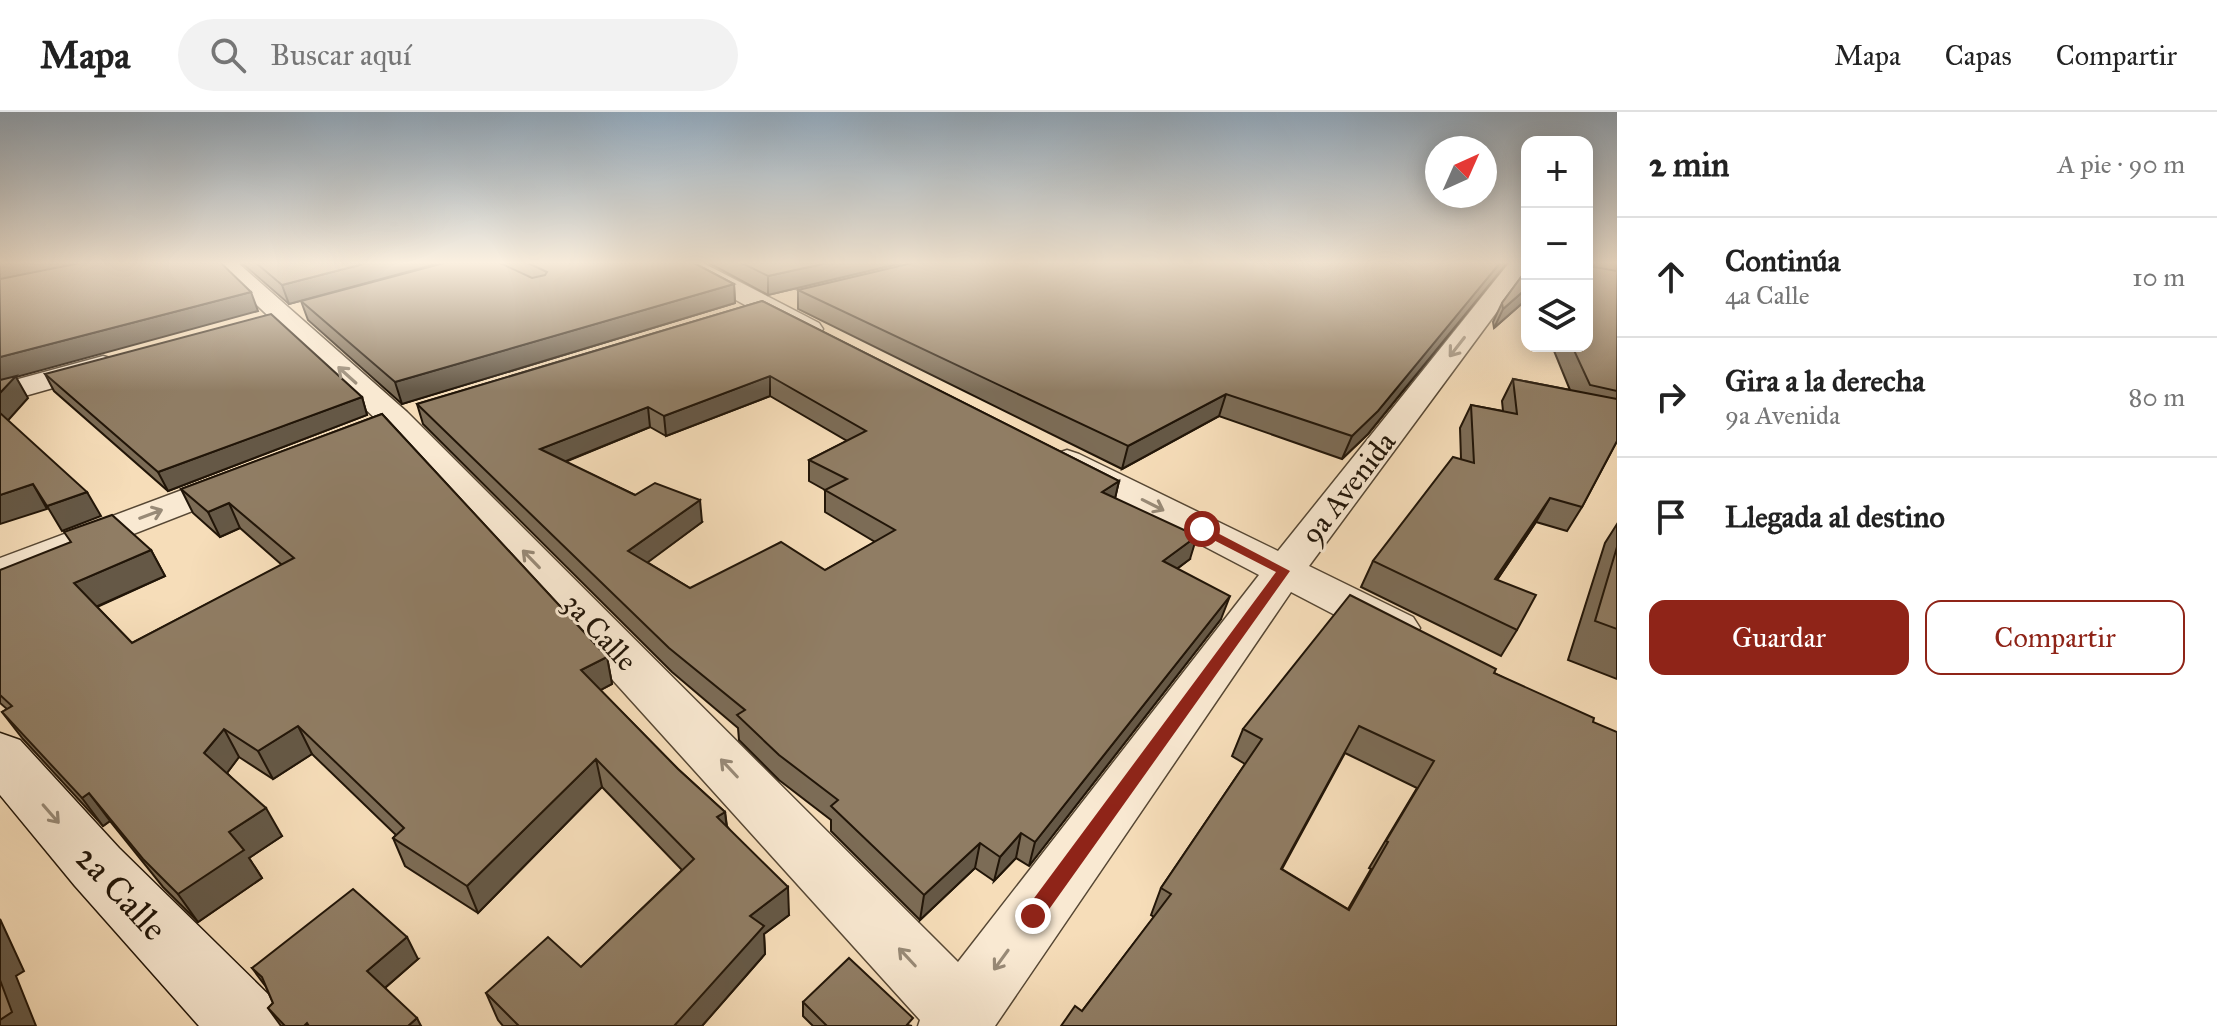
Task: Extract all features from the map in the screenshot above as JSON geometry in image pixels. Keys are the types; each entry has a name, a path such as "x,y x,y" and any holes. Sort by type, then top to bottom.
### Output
{"main road":[{"name":"2a Calle","path":"0,755 97,867 248,1026"}],"street":[{"name":"3a Calle","path":"271,306 396,420 957,1020"},
{"path":"721,320 771,306"},
{"path":"784,306 835,342"},
{"name":"9a Avenida","path":"957,1020 1284,571 1491,306"},
{"path":"0,394 133,357"},
{"path":"1045,449 1437,648"},
{"path":"0,573 264,470"}],"building":[{"path":"0,306 198,306 0,357"},
{"path":"306,306 659,306 395,382"},
{"path":"746,306 771,306 1119,481 1102,492 1197,536 1163,561 1230,596 1035,842 1021,833 1000,857 980,843 924,895 831,806 838,800 779,755 737,715 745,710 669,648 417,404","holes":["770,376 866,431 809,460 847,479 825,490 895,530 825,570 781,542 690,588 628,551 700,500 655,483 635,495 540,449 648,407 664,416"]},
{"path":"831,306 1465,306 1378,411 1352,436 1226,394 1128,446"},
{"path":"1593,306 1617,306 1617,391 1590,385 1575,352 1593,352"},
{"path":"271,314 362,397 158,472 45,374"},
{"path":"16,376 0,393 0,380"},
{"path":"1513,379 1617,399 1617,441 1582,507 1550,498 1495,579 1536,595 1517,630 1373,561 1453,457 1474,463 1471,405 1517,414"},
{"path":"0,413 87,492 47,506 33,484 0,495"},
{"path":"382,414 607,657 581,670 725,812 717,817 788,887 750,916 764,926 674,1026 519,1026 486,993 548,937 581,967 694,859 596,759 467,886 393,838 404,828 298,726 258,751 224,729 204,753 266,808 229,832 244,850 178,894 143,859 89,793 82,798 2,712 12,706 0,695 0,570 71,542 64,532 112,515 151,550 74,583 132,643 294,558 229,503 208,512 181,489"},
{"path":"1617,547 1617,629 1595,621"},
{"path":"1350,595 1496,669 1494,673 1594,718 1593,722 1617,732 1617,1026 1061,1026 1075,1006 1082,1011 1171,894 1161,888 1262,739 1243,729","holes":["1359,726 1434,761 1349,910 1281,869"]},
{"path":"353,889 407,937 367,971 417,1018 408,1026 309,1026 307,1023 304,1026 285,1026 268,1008 273,1003 262,977 252,968"},
{"path":"849,958 913,1018 906,1026 827,1026 803,1002"},
{"path":"0,980 12,1012 0,1020"}],"route":[{"path":"1033,916 1284,571 1202,529"}]}
